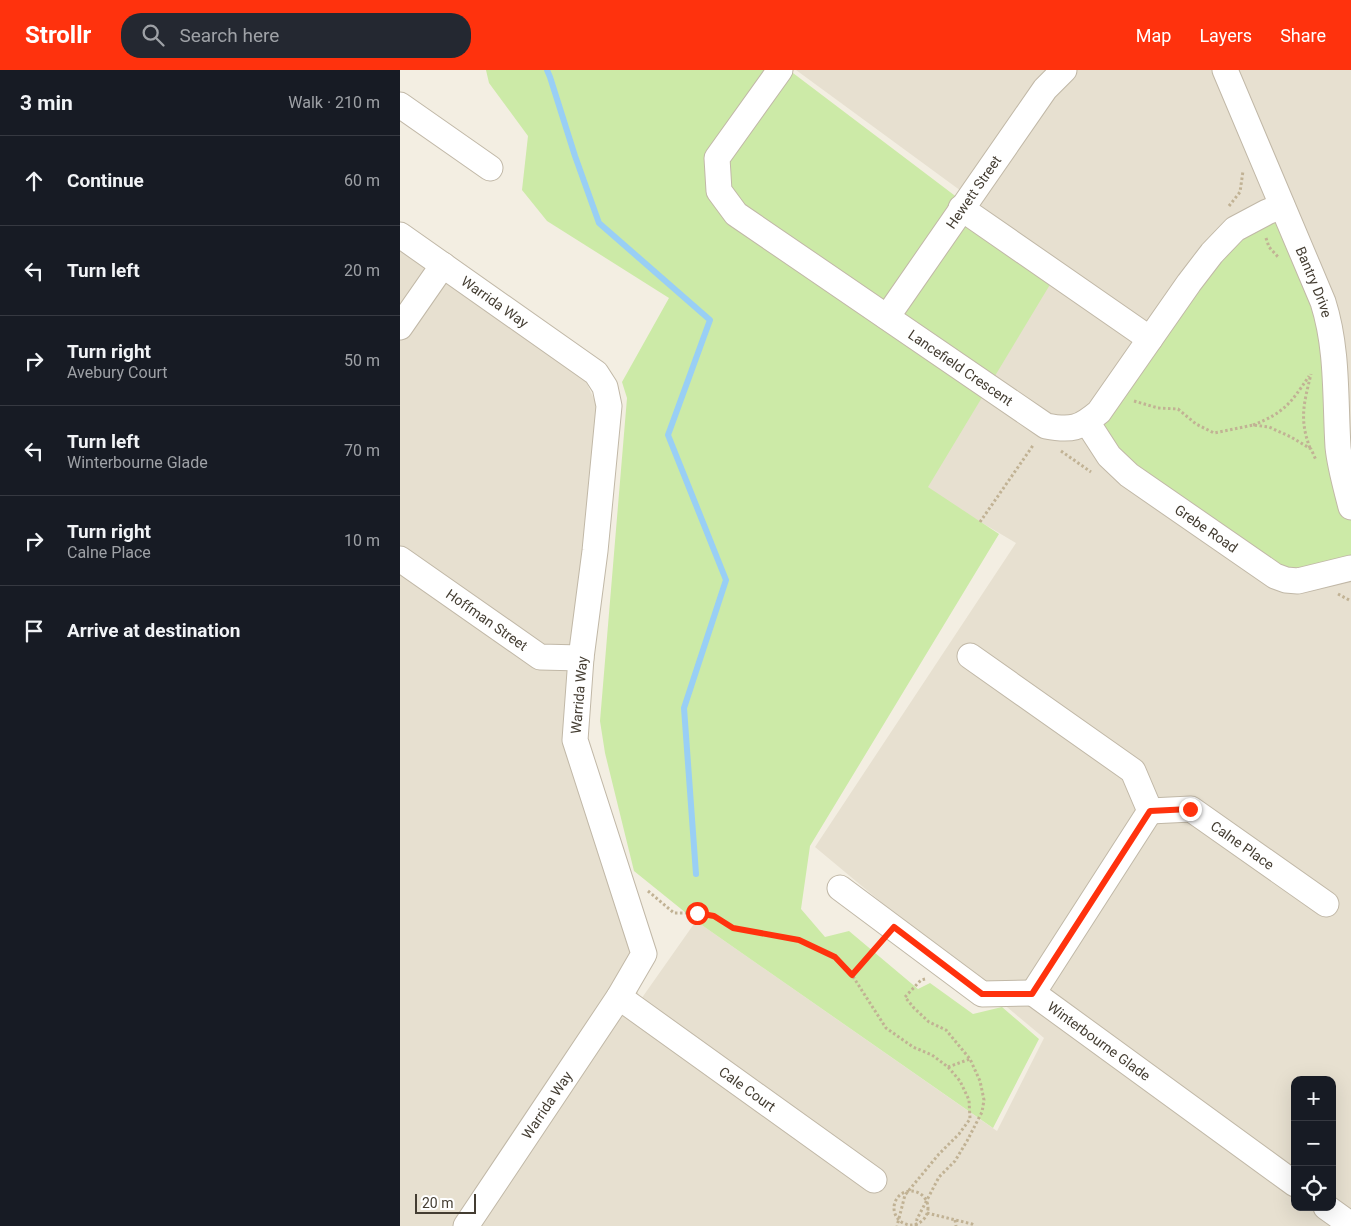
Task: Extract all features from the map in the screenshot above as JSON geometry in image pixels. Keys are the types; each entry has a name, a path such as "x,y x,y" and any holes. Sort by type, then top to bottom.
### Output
{"street":[{"name":"Lancefield Crescent","path":"780,70 717,158 719,191 736,214 1046,426 1064,429 1078,427 1100,412 1212,253 1235,229 1282,206"},
{"name":"Hewett Street","path":"887,317 1045,89 1064,70"},
{"name":"Bantry Drive","path":"1226,70 1330,322 1333,342 1339,449 1351,507"},
{"path":"400,105 490,168"},
{"path":"962,208 1150,339"},
{"name":"Warrida Way","path":"400,235 596,373 605,387 609,406 595,551 581,658 575,740 644,954 619,997 476,1222"},
{"path":"400,327 442,266"},
{"name":"Grebe Road","path":"1087,422 1109,456 1129,474 1275,576 1286,580 1298,581 1351,568"},
{"name":"Hoffman Street","path":"400,559 540,657 581,658"},
{"path":"840,888 982,994 1032,994 1150,811 1133,772 970,656"},
{"name":"Calne Place","path":"1150,811 1190,809 1326,904"},
{"name":"Winterbourne Glade","path":"1032,994 1291,1181"},
{"name":"Cale Court","path":"619,997 874,1180"},
{"path":"1332,1211 1351,1225"}],"path":[{"path":"1240,192 1251,198 1264,228 1268,247 1280,260"},
{"path":"1312,369 1305,395 1303,417 1304,432 1318,465"},
{"path":"1114,390 1129,400 1139,403 1158,408 1178,409 1196,424 1214,433 1253,425 1272,418 1294,398 1311,374"},
{"path":"1253,425 1269,427 1311,449"},
{"path":"980,522 1039,436"},
{"path":"644,889 674,913 697,913 714,916 733,928 799,940 835,957 852,975 886,1028 913,1046 932,1055 948,1067 960,1081 969,1100 970,1118 959,1134 939,1154 908,1192 897,1226"},
{"path":"852,975 894,927"},
{"path":"916,1225 939,1178 959,1154 982,1112 984,1100 980,1081 970,1059 946,1030 930,1022 905,997 921,980 930,978"},
{"path":"948,1067 970,1059"},
{"path":"908,1192 920,1194 926,1202 928,1213 916,1225 905,1224 899,1219 895,1211 895,1205 899,1197 908,1192"},
{"path":"928,1213 975,1226"},
{"path":"955,1220 956,1226"}],"shaded area":[{"path":"796,70 1351,70 1351,1226 400,1226 400,251 582,373 600,412 569,755 634,948 639,1002 696,921 997,1131 1044,1038 815,847 1016,543 913,482 1058,262"}],"green space":[{"path":"486,70 789,70 1057,273 928,487 999,534 810,846 801,909 825,937 849,931 918,989 930,983 973,1014 1002,1007 1039,1039 993,1128 696,921 634,871 605,753 600,721 627,398 622,382 669,298 547,221 522,190 528,136 489,83"},
{"path":"1282,206 1309,269 1351,507 1351,568 1298,581 1103,447 1087,422 1189,283"}],"waterway":[{"path":"547,70 599,223 710,320 668,435 726,580 684,708 696,874"}],"route":[{"path":"697,913 714,916 733,928 799,940 835,957 852,975 894,927 982,994 1032,994 1150,811 1190,809"}]}
